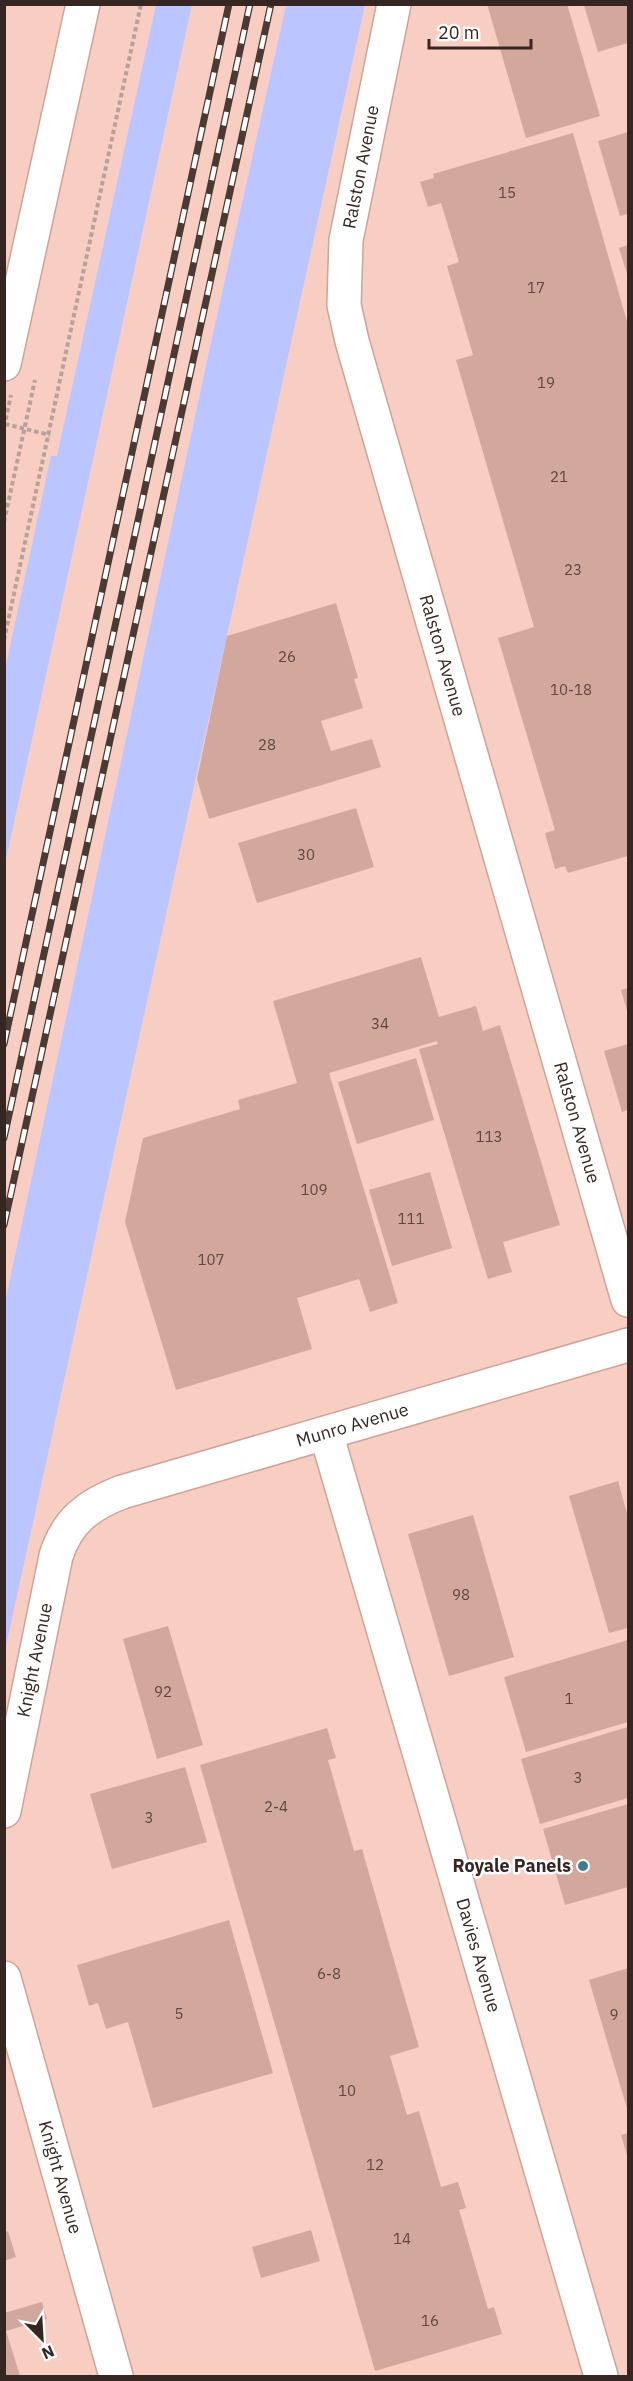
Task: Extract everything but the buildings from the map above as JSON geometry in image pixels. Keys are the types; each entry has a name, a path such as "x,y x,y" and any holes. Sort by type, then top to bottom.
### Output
{"street":[{"path":"4,364 83,4"},
{"name":"Ralston Avenue","path":"394,4 346,240 345,305 352,341 628,1300"},
{"name":"Munro Avenue","path":"80,1516 103,1500 122,1492 628,1345"},
{"name":"Davies Avenue","path":"326,1433 601,2376"},
{"name":"Knight Avenue","path":"4,1811 56,1556 65,1533 80,1516"},
{"name":"Knight Avenue","path":"4,1978 116,2376"}],"path":[{"path":"4,640 141,4"},
{"path":"5,424 50,435"}],"shaded area":[{"path":"5,5 176,5 5,773"},
{"path":"156,5 192,5 5,864 5,670 51,456 57,456"},
{"path":"192,5 286,5 208,356 5,1302 5,864"},
{"path":"286,5 365,5 5,1651 5,1302 208,356"},
{"path":"365,5 628,5 628,2376 5,2376 5,1651"}],"railway":[{"path":"4,1044 229,4"},
{"path":"4,1138 250,4"},
{"path":"4,1225 271,4"}],"place":[{"name":"Royale Panels","path":"583,1866"}]}
